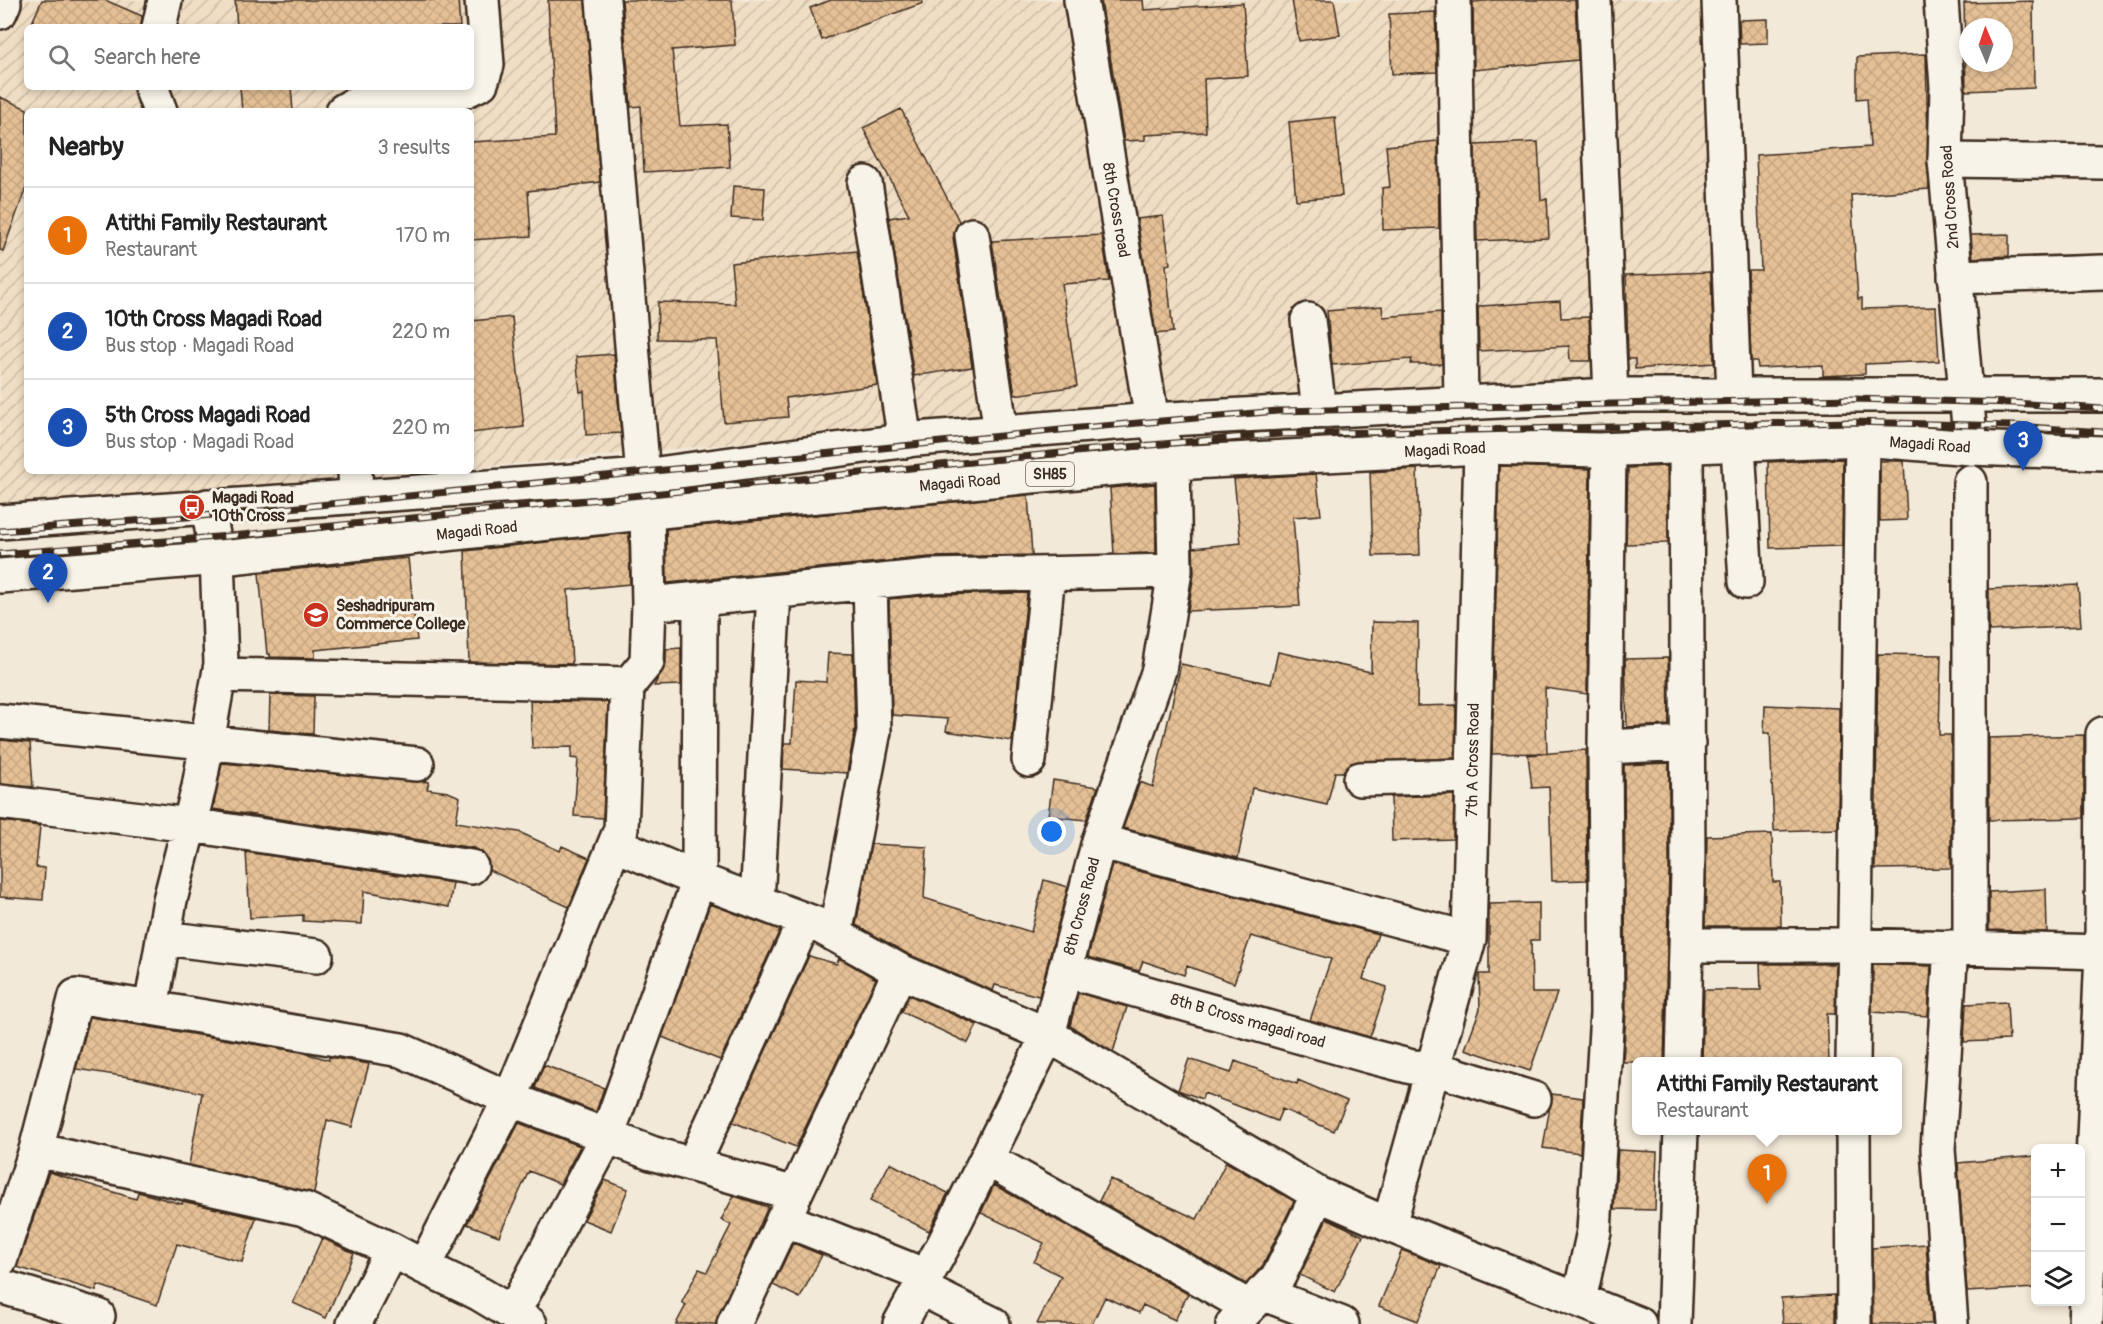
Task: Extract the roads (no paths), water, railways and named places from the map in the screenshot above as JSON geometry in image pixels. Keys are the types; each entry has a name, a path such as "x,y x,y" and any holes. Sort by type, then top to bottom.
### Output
{"street":[{"path":"160,24 165,0"},
{"path":"474,87 481,83 487,65 482,0"},
{"path":"603,0 644,476"},
{"name":"8th Cross road","path":"1081,0 1152,420 1173,462"},
{"path":"1454,0 1461,401"},
{"path":"1594,0 1611,394"},
{"path":"1719,0 1734,395"},
{"name":"2nd Cross Road","path":"1941,0 1947,87 1945,160 1971,448"},
{"path":"152,90 159,108"},
{"path":"348,108 362,100 468,90"},
{"path":"1945,160 2103,162"},
{"path":"865,183 905,441"},
{"path":"972,235 1001,432"},
{"path":"1955,277 2103,272"},
{"path":"1308,320 1319,410"},
{"path":"0,522 208,506 356,484 644,476 905,441 1001,432 1152,420 1461,401 1611,394 2103,395"},
{"path":"1853,1057 1862,440"},
{"name":"Magadi Road","path":"0,576 217,558 647,513 1173,462 1481,447 1609,450 1862,440 1971,448 2103,453"},
{"path":"1738,446 1746,582"},
{"name":"7th A Cross Road","path":"1389,1225 1469,939 1481,447"},
{"path":"1683,1057 1688,743 1686,448"},
{"path":"1579,1300 1594,1231 1607,1013 1605,747 1609,450"},
{"name":"8th Cross Road","path":"900,1324 987,1159 1048,1035 1099,841 1160,670 1175,572 1173,462"},
{"path":"1951,1324 1938,1149 1960,948 1970,482"},
{"path":"151,1008 170,900 190,825 221,664 217,558 208,506"},
{"path":"424,1267 510,1098 621,828 627,686 647,662 649,604 647,513"},
{"path":"649,604 931,576 1175,572"},
{"path":"1029,760 1048,574"},
{"path":"835,935 874,731 870,583"},
{"path":"757,902 774,592"},
{"path":"36,1150 304,1209 480,1294 521,1319 607,1136 699,880 700,599"},
{"path":"219,675 630,684"},
{"path":"0,721 417,764"},
{"path":"2086,1324 2098,1148 2103,734"},
{"path":"1605,747 1688,743"},
{"path":"1360,779 1473,776"},
{"path":"0,802 190,825 471,867"},
{"path":"1099,841 1469,939"},
{"path":"615,844 699,880 805,920 900,971 1048,1035 1318,1194 1389,1225 1639,1324"},
{"path":"693,1166 805,920"},
{"path":"163,938 316,956"},
{"path":"1686,945 1853,945 2102,952"},
{"name":"8th B Cross magadi road","path":"1065,970 1369,1056 1412,1067 1433,1068 1534,1099"},
{"path":"734,1324 900,971"},
{"path":"0,1260 36,1150 76,996 402,1050 510,1098 607,1136 693,1166 789,1207 993,1324"},
{"path":"1674,1324 1680,1135"},
{"path":"1853,1135 1854,1324"},
{"path":"987,1159 1248,1308 1342,1324"},
{"path":"1248,1308 1279,1276 1318,1194"},
{"path":"354,1324 392,1250"},
{"path":"0,1286 98,1316"}],"railway":[{"path":"0,531 240,513 1080,428 1278,411 1852,399 2014,403 2103,409"},
{"path":"0,554 242,535 1081,451 1279,434 1852,422 2012,426 2103,432"}],"place":[{"name":"5th Cross Magadi Road","path":"2023,471"},
{"name":"Magadi Road 10th Cross","path":"192,507"},
{"name":"10th Cross Magadi Road","path":"48,603"},
{"name":"Seshadripuram Commerce College","path":"316,615"},
{"name":"Atithi Family Restaurant","path":"1767,1204"}]}
